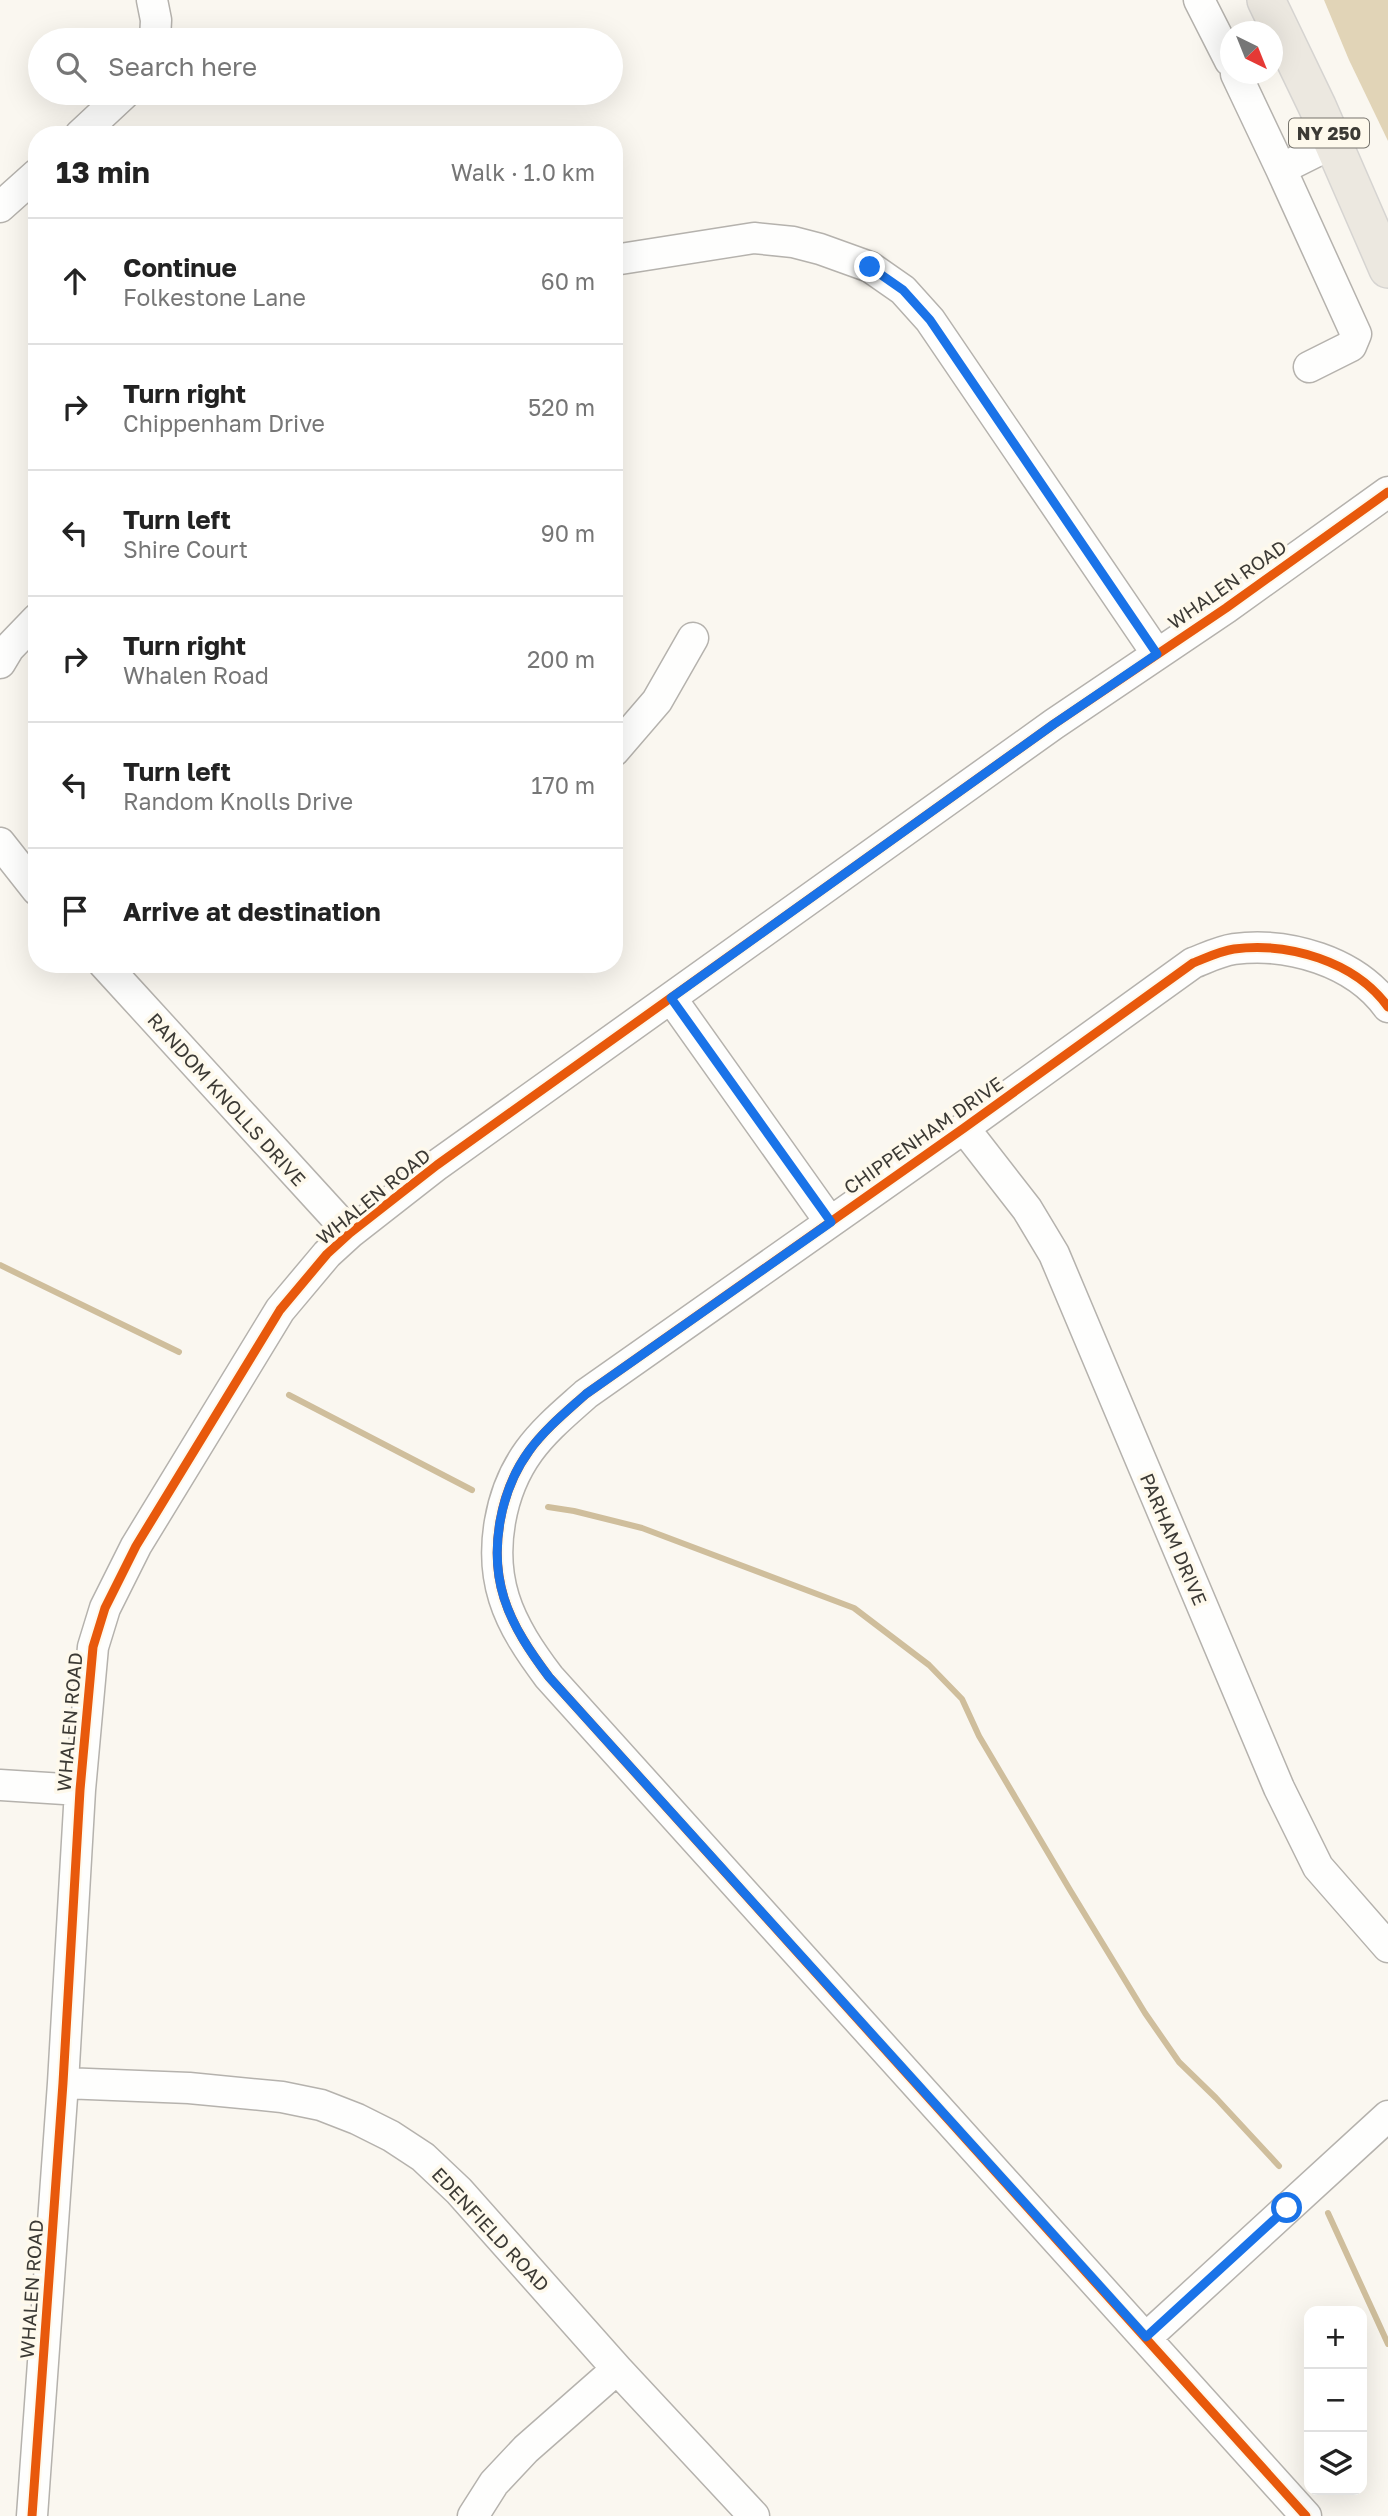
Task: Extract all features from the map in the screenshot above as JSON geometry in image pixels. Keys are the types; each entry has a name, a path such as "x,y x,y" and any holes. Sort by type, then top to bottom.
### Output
{"main road":[{"name":"NY 250","path":"1266,0 1388,269"}],"street":[{"path":"152,0 156,28"},
{"path":"1199,0 1220,41"},
{"path":"1241,84 1356,334 1351,346 1309,367"},
{"path":"90,126 112,105"},
{"path":"1281,169 1333,143"},
{"path":"0,207 28,182"},
{"path":"623,259 754,238 793,242 870,267 903,290 930,320 1157,654"},
{"name":"WHALEN ROAD","path":"32,2516 63,2083 80,1790 93,1647 105,1608 119,1577 171,1486 280,1310 327,1254 438,1165 1054,724 1388,492"},
{"path":"0,663 9,648 28,628"},
{"path":"623,741 657,701 693,638"},
{"path":"0,843 28,879"},
{"name":"CHIPPENHAM DRIVE","path":"1306,2516 549,1677 515,1624 504,1598 498,1567 498,1541 502,1512 513,1479 529,1451 558,1419 586,1394 1193,963 1231,949 1289,950 1345,970 1366,983 1388,1007"},
{"name":"RANDOM KNOLLS DRIVE","path":"112,973 350,1233"},
{"path":"671,998 831,1222"},
{"name":"PARHAM DRIVE","path":"964,1128 1027,1209 1054,1254 1274,1775 1318,1867 1388,1947"},
{"path":"0,1785 80,1790"},
{"name":"EDENFIELD ROAD","path":"63,2083 189,2088 282,2097 321,2105 391,2136 423,2157 459,2191 617,2369 754,2516"},
{"path":"1146,2337 1388,2116"},
{"path":"473,2516 495,2483 526,2449 617,2369"}],"shaded area":[{"path":"1324,0 1388,0 1388,141 1349,60"}],"waterway":[{"path":"0,1265 179,1352"},
{"path":"289,1395 472,1490"},
{"path":"548,1507 642,1528 854,1608 929,1665 962,1699 979,1736 1070,1890 1145,2013 1179,2062 1279,2166"},
{"path":"1328,2213 1388,2344"}],"cycle path":[{"path":"32,2516 63,2083 80,1790 93,1647 105,1608 136,1546 280,1310 327,1254 437,1165 1054,724 1226,608 1388,492"},
{"path":"1306,2516 549,1677 523,1639 508,1609 500,1580 498,1541 504,1502 519,1467 542,1435 586,1394 1193,963 1234,949 1298,952 1319,958 1358,978 1388,1007"}],"route":[{"path":"870,267 903,290 930,320 1157,654 1054,724 671,998 831,1222 586,1394 558,1419 529,1451 513,1479 502,1512 498,1567 504,1598 515,1624 549,1677 1146,2337 1287,2208"}]}
